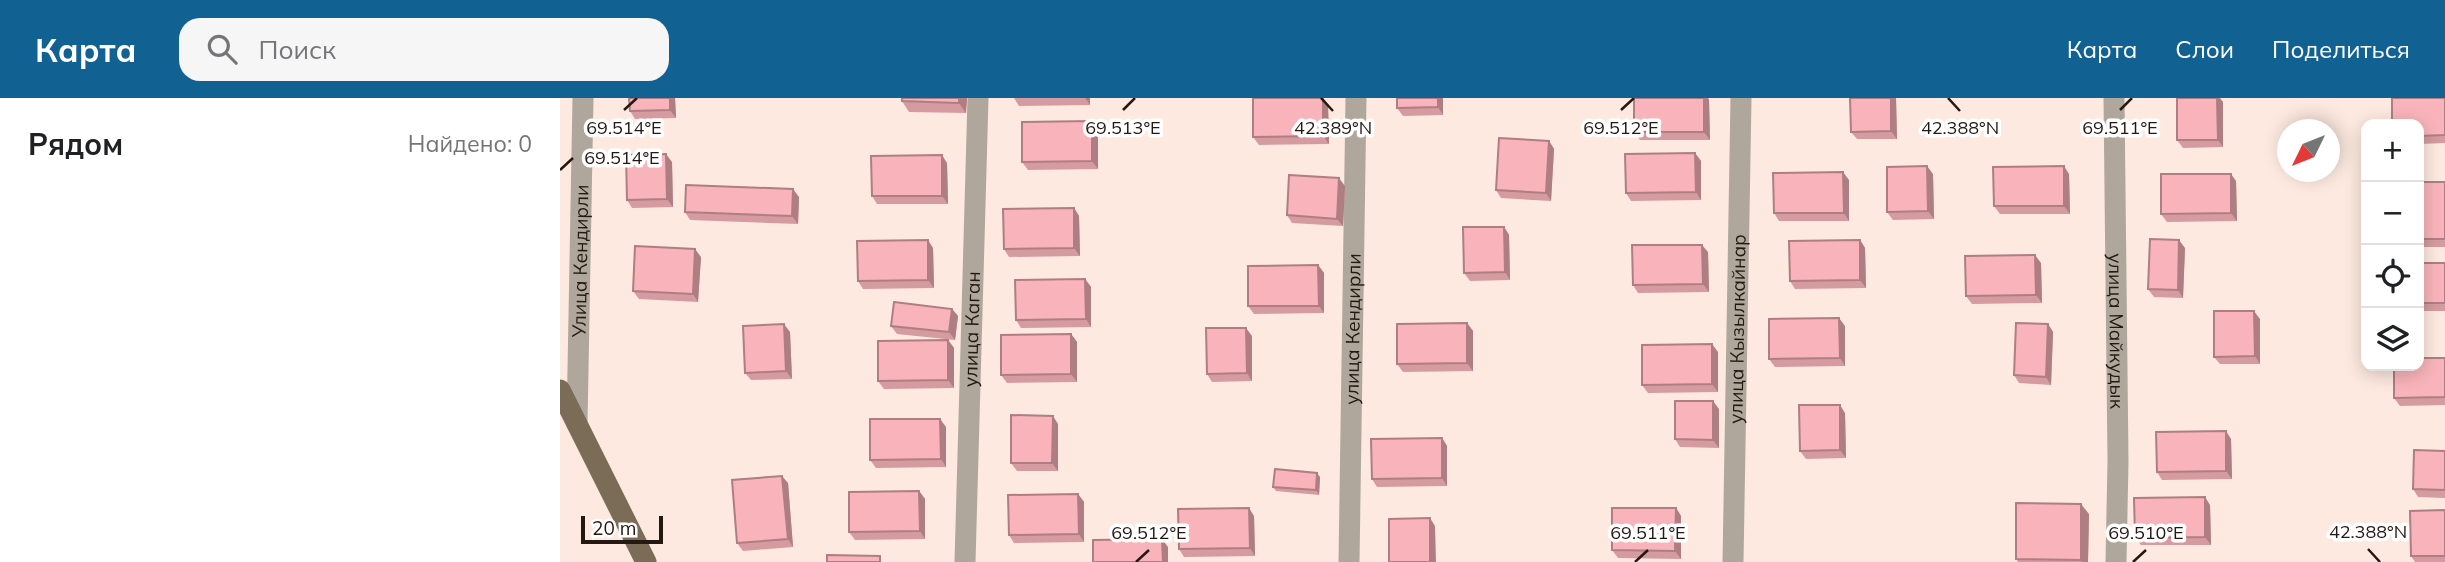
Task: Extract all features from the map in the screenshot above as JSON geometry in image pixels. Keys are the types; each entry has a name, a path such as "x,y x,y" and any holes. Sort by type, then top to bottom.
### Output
{"main road":[{"path":"560,390 646,562"}],"street":[{"name":"Улица Кендирли","path":"578,424 583,98"},
{"name":"улица Каган","path":"965,562 978,98"},
{"name":"улица Кендирли","path":"1349,562 1356,98"},
{"name":"улица Кызылкайнар","path":"1733,562 1741,98"},
{"name":"улица Майкудык","path":"2114,98 2118,461 2116,562"}],"building":[{"path":"629,98 670,98 670,110 630,111"},
{"path":"902,98 959,98 959,103 902,101"},
{"path":"1253,98 1323,98 1323,136 1253,137"},
{"path":"1397,98 1438,98 1438,107 1397,108"},
{"path":"1634,98 1704,98 1704,132 1634,132"},
{"path":"1850,98 1891,98 1891,131 1851,132"},
{"path":"2177,98 2217,98 2218,140 2177,140"},
{"path":"2392,98 2445,98 2445,135 2424,136 2424,119 2392,119"},
{"path":"1092,121 1092,161 1022,162 1022,122"},
{"path":"1499,138 1549,141 1546,193 1496,190"},
{"path":"1695,153 1696,192 1626,193 1625,154"},
{"path":"666,154 667,199 627,200 626,155"},
{"path":"942,155 942,196 872,196 871,156"},
{"path":"1927,166 1928,211 1887,212 1887,167"},
{"path":"2064,166 2064,206 1994,206 1993,167"},
{"path":"1843,172 1844,213 1774,213 1773,173"},
{"path":"2161,174 2231,174 2231,213 2161,214"},
{"path":"1289,175 1339,178 1337,219 1287,215"},
{"path":"2424,182 2445,182 2445,239 2424,239"},
{"path":"686,185 793,189 792,216 685,212"},
{"path":"1074,208 1074,248 1004,249 1003,209"},
{"path":"1463,227 1504,227 1505,272 1464,273"},
{"path":"2150,239 2179,240 2178,290 2148,289"},
{"path":"928,240 928,280 858,281 857,241"},
{"path":"1860,240 1860,280 1790,281 1789,241"},
{"path":"1632,245 1702,245 1703,284 1633,285"},
{"path":"635,246 695,249 693,294 633,291"},
{"path":"2035,255 2036,295 1966,296 1965,256"},
{"path":"2424,263 2445,263 2445,303 2424,303"},
{"path":"1318,265 1319,306 1248,306 1248,266"},
{"path":"1085,279 1086,319 1016,320 1015,280"},
{"path":"894,302 952,309 949,332 891,326"},
{"path":"2214,311 2254,311 2255,356 2214,357"},
{"path":"1839,318 1840,358 1769,359 1769,319"},
{"path":"1467,323 1467,363 1397,364 1397,324"},
{"path":"2016,323 2048,324 2046,377 2014,375"},
{"path":"784,324 786,371 745,373 743,326"},
{"path":"1206,328 1246,328 1247,373 1207,374"},
{"path":"1071,334 1071,374 1001,375 1001,335"},
{"path":"948,340 948,380 878,381 878,341"},
{"path":"1712,344 1712,384 1642,385 1642,345"},
{"path":"2424,358 2445,358 2445,397 2394,398 2394,371 2424,371"},
{"path":"1675,401 1713,401 1713,440 1675,439"},
{"path":"1799,405 1840,405 1840,450 1800,451"},
{"path":"1011,415 1053,416 1052,463 1011,463"},
{"path":"870,419 940,419 941,459 870,460"},
{"path":"2226,431 2226,471 2157,472 2156,432"},
{"path":"1442,438 1442,478 1372,479 1371,439"},
{"path":"2414,450 2445,451 2445,490 2413,489"},
{"path":"1275,469 1317,473 1316,490 1273,487"},
{"path":"782,476 788,539 737,543 732,480"},
{"path":"919,491 920,531 849,532 849,492"},
{"path":"1078,494 1079,534 1009,535 1008,495"},
{"path":"2205,497 2205,537 2135,538 2134,498"},
{"path":"2016,503 2081,504 2081,560 2016,559"},
{"path":"1249,508 1250,548 1179,549 1178,509"},
{"path":"1612,508 1676,508 1675,551 1612,550"},
{"path":"2445,510 2445,556 2411,556 2410,511"},
{"path":"1430,518 1430,562 1389,562 1389,519"},
{"path":"1162,539 1163,562 1093,562 1093,540"},
{"path":"827,555 880,556 880,562 827,562"}]}
